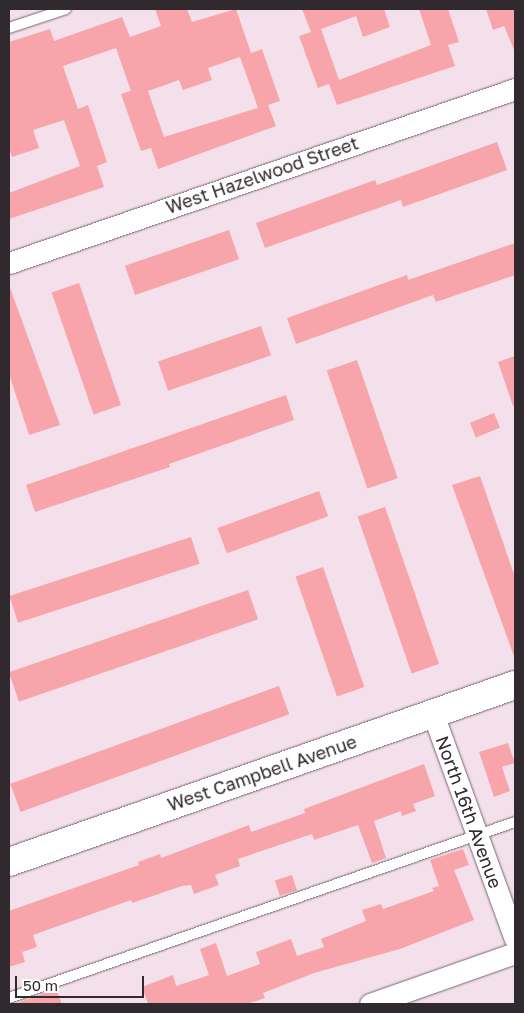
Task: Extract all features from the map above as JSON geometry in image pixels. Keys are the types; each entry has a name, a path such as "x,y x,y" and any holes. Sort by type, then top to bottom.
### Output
{"street":[{"name":"West Hazelwood Street","path":"9,263 515,89"},
{"name":"West Campbell Avenue","path":"9,862 515,685"},
{"name":"North 16th Avenue","path":"433,714 515,939"},
{"path":"370,1004 515,953"}],"lane":[{"path":"9,28 66,9"},
{"path":"9,998 515,822"}],"building":[{"path":"155,9 187,9 192,22 236,9 251,53 262,49 280,101 268,105 276,126 158,169 151,148 141,151 121,94 131,91 116,48 63,66 78,109 88,105 107,162 97,166 104,187 9,219 9,193 80,166 64,120 33,130 39,148 12,157 9,147 9,42 50,29 54,41 122,17 130,37 161,26","holes":["240,57 258,108 164,137 148,91 179,80 183,90 212,80 208,68"]},
{"path":"302,9 384,9 390,27 363,37 356,16 321,29 339,80 431,45 419,9 448,9 459,42 448,45 455,66 337,105 329,84 318,88 299,36 311,32"},
{"path":"486,9 515,9 515,52 504,26 493,30"},
{"path":"497,142 507,170 403,207 401,200 265,248 256,223 375,180 377,185"},
{"path":"229,230 239,259 135,295 125,266"},
{"path":"515,243 515,275 436,302 433,295 296,344 287,318 407,275 408,280"},
{"path":"79,283 121,405 94,414 52,292"},
{"path":"9,285 60,425 29,435 9,374"},
{"path":"261,326 271,355 168,391 158,361"},
{"path":"515,356 515,405 513,406 498,362"},
{"path":"357,360 398,478 367,489 327,370"},
{"path":"286,395 294,420 169,464 170,467 35,512 26,485"},
{"path":"494,413 500,428 476,438 470,423"},
{"path":"480,476 515,577 515,659 452,485"},
{"path":"319,491 328,516 227,553 218,528"},
{"path":"385,507 439,664 412,673 358,516"},
{"path":"191,537 200,564 18,623 9,596"},
{"path":"323,567 364,687 337,697 296,576"},
{"path":"248,590 258,619 19,702 9,672"},
{"path":"279,686 289,714 21,812 10,784"},
{"path":"508,743 515,763 502,767 510,791 494,797 479,752"},
{"path":"424,764 435,796 413,804 416,811 402,816 401,811 374,821 386,858 372,863 358,825 314,840 312,834 238,859 240,866 215,875 219,885 194,894 191,885 182,886 132,903 131,900 33,935 37,947 22,952 25,962 9,967 9,911 139,865 138,862 160,854 161,858 249,825 251,832 305,813 304,809"},
{"path":"463,849 469,865 454,870 474,920 400,949 314,973 263,993 265,998 247,1004 148,1004 142,987 173,975 176,986 209,975 200,949 216,943 227,976 260,964 256,952 291,939 297,956 324,947 321,939 366,921 362,910 381,904 383,909 434,891 432,888 439,886 430,860"},
{"path":"292,875 297,890 280,896 275,881"},
{"path":"56,989 62,1004 18,1004 18,1003"}]}
